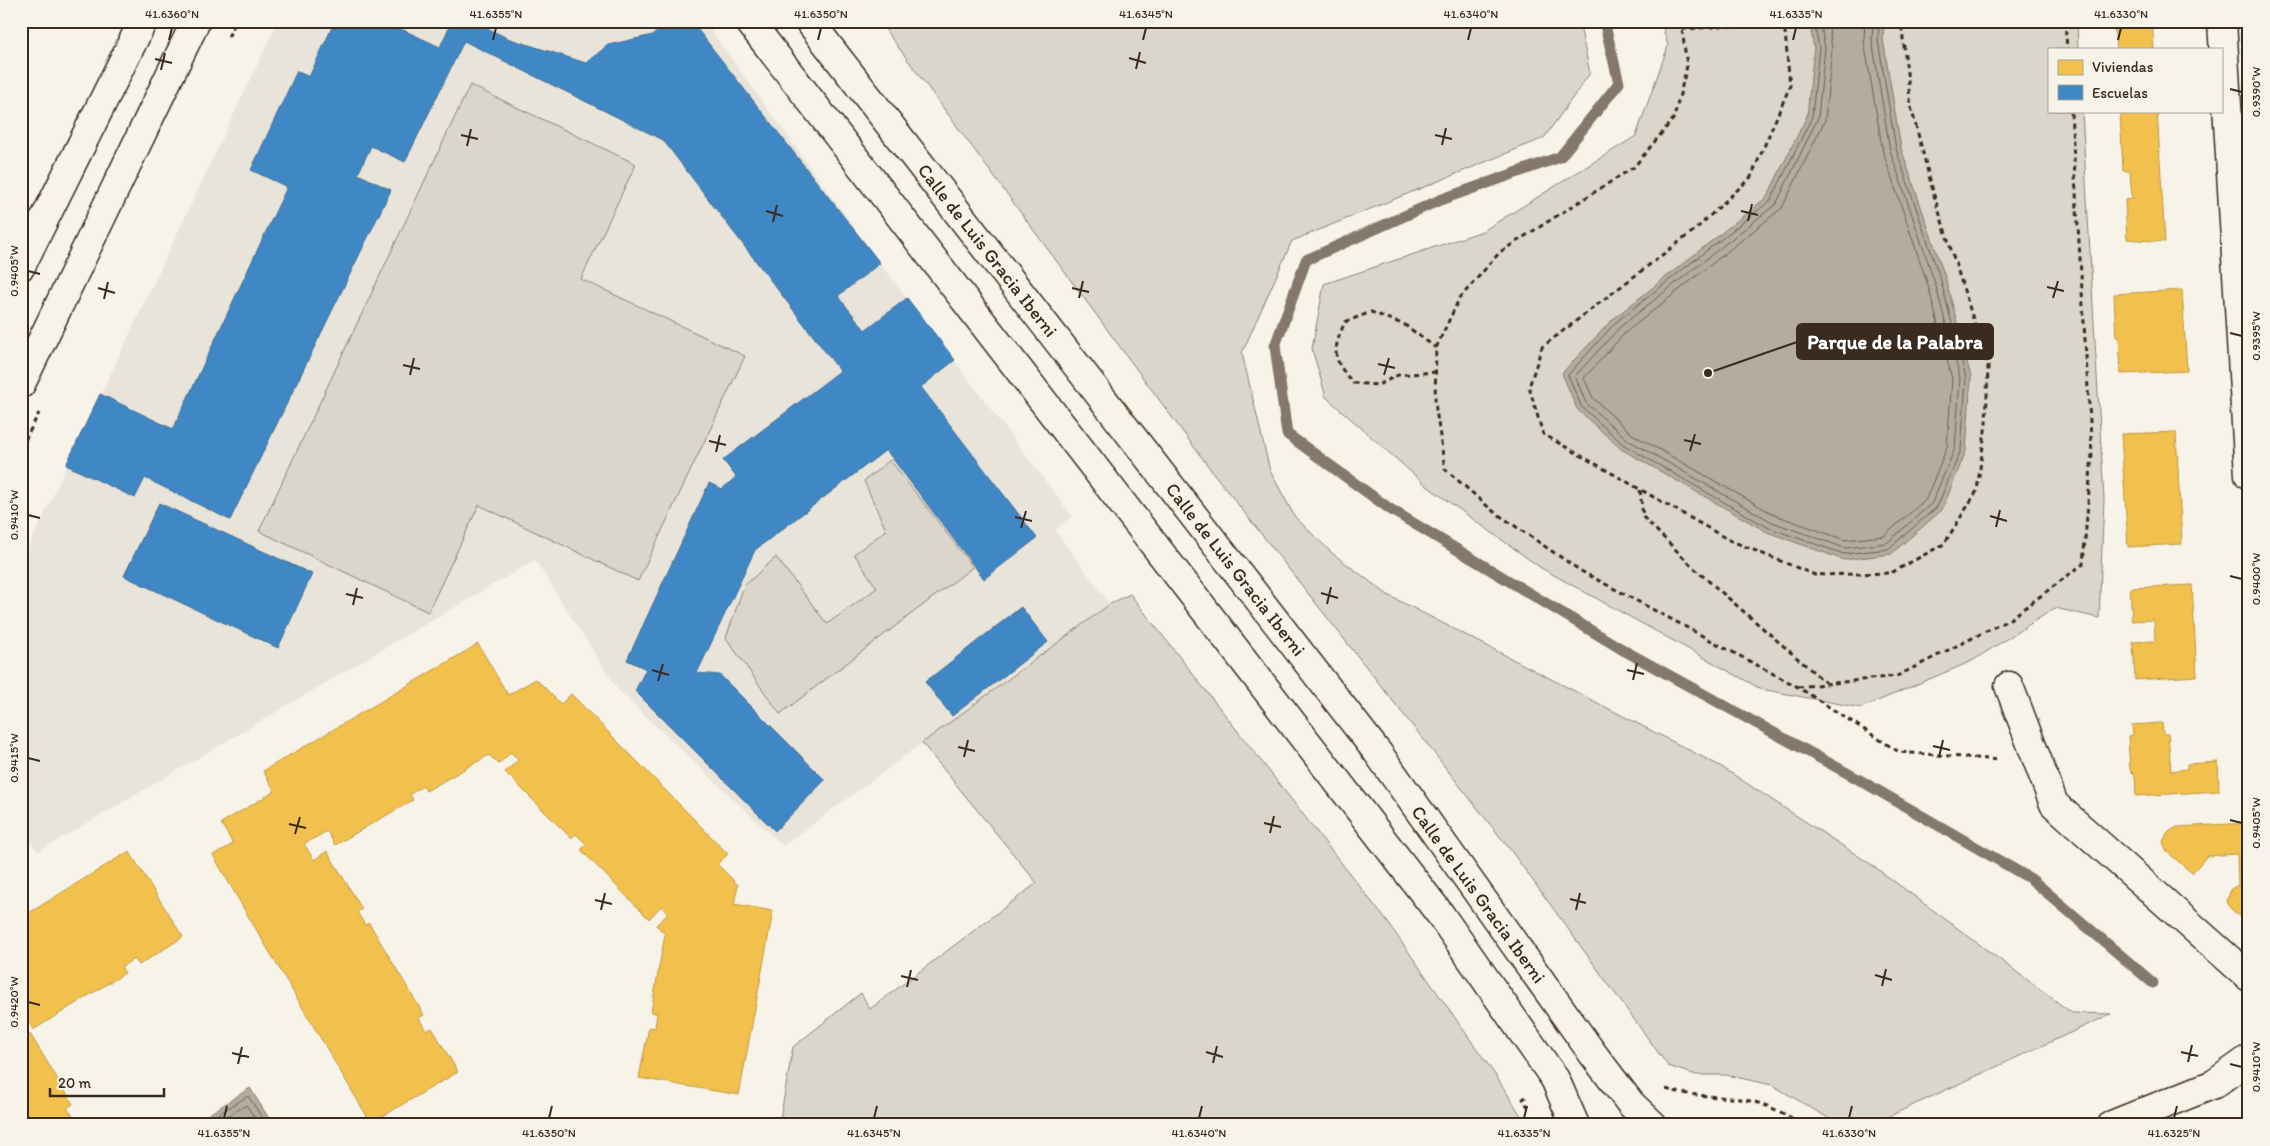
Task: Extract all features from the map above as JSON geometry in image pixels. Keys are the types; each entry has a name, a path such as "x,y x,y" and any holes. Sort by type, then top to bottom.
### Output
{"main road":[{"path":"21,266 143,21"},
{"path":"21,384 196,21"},
{"path":"749,21 1440,914 1555,1079 1575,1125"},
{"name":"Calle de Luis Gracia Iberni","path":"809,21 1372,746 1593,1054 1631,1104 1653,1125"},
{"path":"2222,21 2249,475"},
{"path":"2008,686 2054,804 2249,978"},
{"path":"2112,1125 2214,1084 2249,1059"},
{"path":"2214,1084 2249,1082"}],"path":[{"path":"1681,21 1687,66 1674,118 1634,167 1500,252 1459,299 1436,348 1435,403 1445,469 1493,511 1581,571 1798,687 1899,752 2038,762"},
{"path":"1682,29 1812,21"},
{"path":"1784,22 1790,86 1752,177 1696,229 1542,347 1529,387 1543,434 1729,540 1815,575 1891,573 1944,544 1977,491 1986,424 1988,366 1935,199 1911,107 1901,21"},
{"path":"2065,21 2067,48"},
{"path":"1798,687 1897,676 2010,619 2083,564 2092,454 2071,112"},
{"path":"1436,348 1405,325 1371,312 1345,322 1335,344 1339,367 1353,383 1378,385 1398,375 1436,372"},
{"path":"1640,489 1643,517 1696,570 1827,683"},
{"path":"1663,1088 1684,1095 1753,1102 1779,1111 1804,1125"}],"shaded area":[{"path":"278,21 704,21 880,263 1072,516 1055,530 1110,604 783,846 618,690 535,560 38,852 21,829 21,563"},
{"path":"879,21 1575,21 1581,31 1590,73 1544,138 1292,241 1242,353 1270,471 1295,517 1332,553 1388,595 1720,766 1872,865 2072,1013 2111,1014 1870,1125 1835,1122 1772,1085 1726,1075 1696,1075 1668,1066 1512,852 1214,474"},
{"path":"1661,21 2077,21 2078,48 2048,48 2048,112 2082,112 2104,499 2099,618 2055,608 1972,661 1861,708 1761,689 1541,568 1427,486 1326,397 1312,349 1324,284 1483,231 1636,136 1668,46"},
{"path":"470,85 636,164 581,279 745,356 638,581 479,505 428,612 259,531"},
{"path":"890,460 973,567 780,714 726,638 744,586 776,557 827,624 877,588 854,554 886,530 864,481"},
{"path":"1130,594 1386,920 1496,1076 1527,1125 779,1125 793,1047 861,993 870,1009 1037,883 922,743 1110,604"}],"water":[{"path":"1809,21 1884,21 1883,39 1901,148 1946,280 1971,377 1966,451 1942,510 1891,554 1844,560 1767,532 1621,449 1577,409 1562,373 1613,319 1767,197 1807,116 1814,48"},
{"path":"250,1088 273,1125 212,1125 206,1116"}],"building: Viviendas":[{"path":"2114,21 2152,21 2154,48 2116,48"},
{"path":"2120,112 2157,112 2165,242 2127,239 2125,200 2132,199 2130,171 2123,171"},
{"path":"2182,290 2187,371 2121,374 2119,337 2116,337 2114,294"},
{"path":"2176,432 2182,544 2128,547 2121,434"},
{"path":"2192,585 2197,676 2135,680 2133,642 2155,641 2154,620 2132,621 2130,588"},
{"path":"478,644 508,695 536,679 561,704 571,694 728,854 717,864 738,885 734,904 773,911 739,1095 639,1078 649,1027 655,1028 657,1013 651,1012 665,934 656,925 668,914 661,906 649,919 581,850 586,844 576,834 571,838 505,772 518,760 511,752 499,764 489,755 426,791 423,786 410,794 413,800 335,845 327,831 304,844 314,860 327,851 362,909 357,912 365,925 369,923 424,1015 419,1018 426,1031 432,1028 458,1072 371,1123 244,909 213,855 233,844 221,823 275,791 263,771"},
{"path":"2162,723 2163,734 2168,734 2171,771 2187,769 2187,764 2218,762 2219,791 2136,796 2135,775 2130,770 2128,736 2133,735 2132,725"},
{"path":"2249,823 2249,925 2230,908 2227,901 2231,889 2238,885 2237,854 2207,856 2192,873 2167,852 2163,842 2167,833 2177,827"},
{"path":"129,851 183,937 139,965 134,959 121,967 125,973 33,1030 21,1010 21,918"},
{"path":"30,1034 73,1104 67,1108 76,1120 81,1117 86,1125 21,1125 21,1041"}],"building: Escuelas":[{"path":"335,21 384,21 440,47 452,21 473,21 507,38 586,63 608,45 653,35 670,21 691,21 880,263 838,296 865,330 907,298 955,360 921,387 1037,538 984,579 886,450 755,550 697,673 720,675 825,780 775,831 635,691 646,669 627,660 709,483 722,489 736,477 723,460 840,371 663,140 464,41 405,162 371,146 358,174 391,190 230,520 145,478 135,498 66,465 100,394 173,429 287,187 251,170 297,71 309,77"},
{"path":"159,503 312,574 278,648 124,576"},
{"path":"1021,607 1048,642 952,716 925,682"}],"waterway":[{"path":"1604,21 1619,83 1560,157 1440,200 1306,260 1275,346 1287,434 1390,509 1625,651 1858,779 2031,879 2153,983"}],"place":[{"name":"Parque de la Palabra","path":"1708,373"}]}
